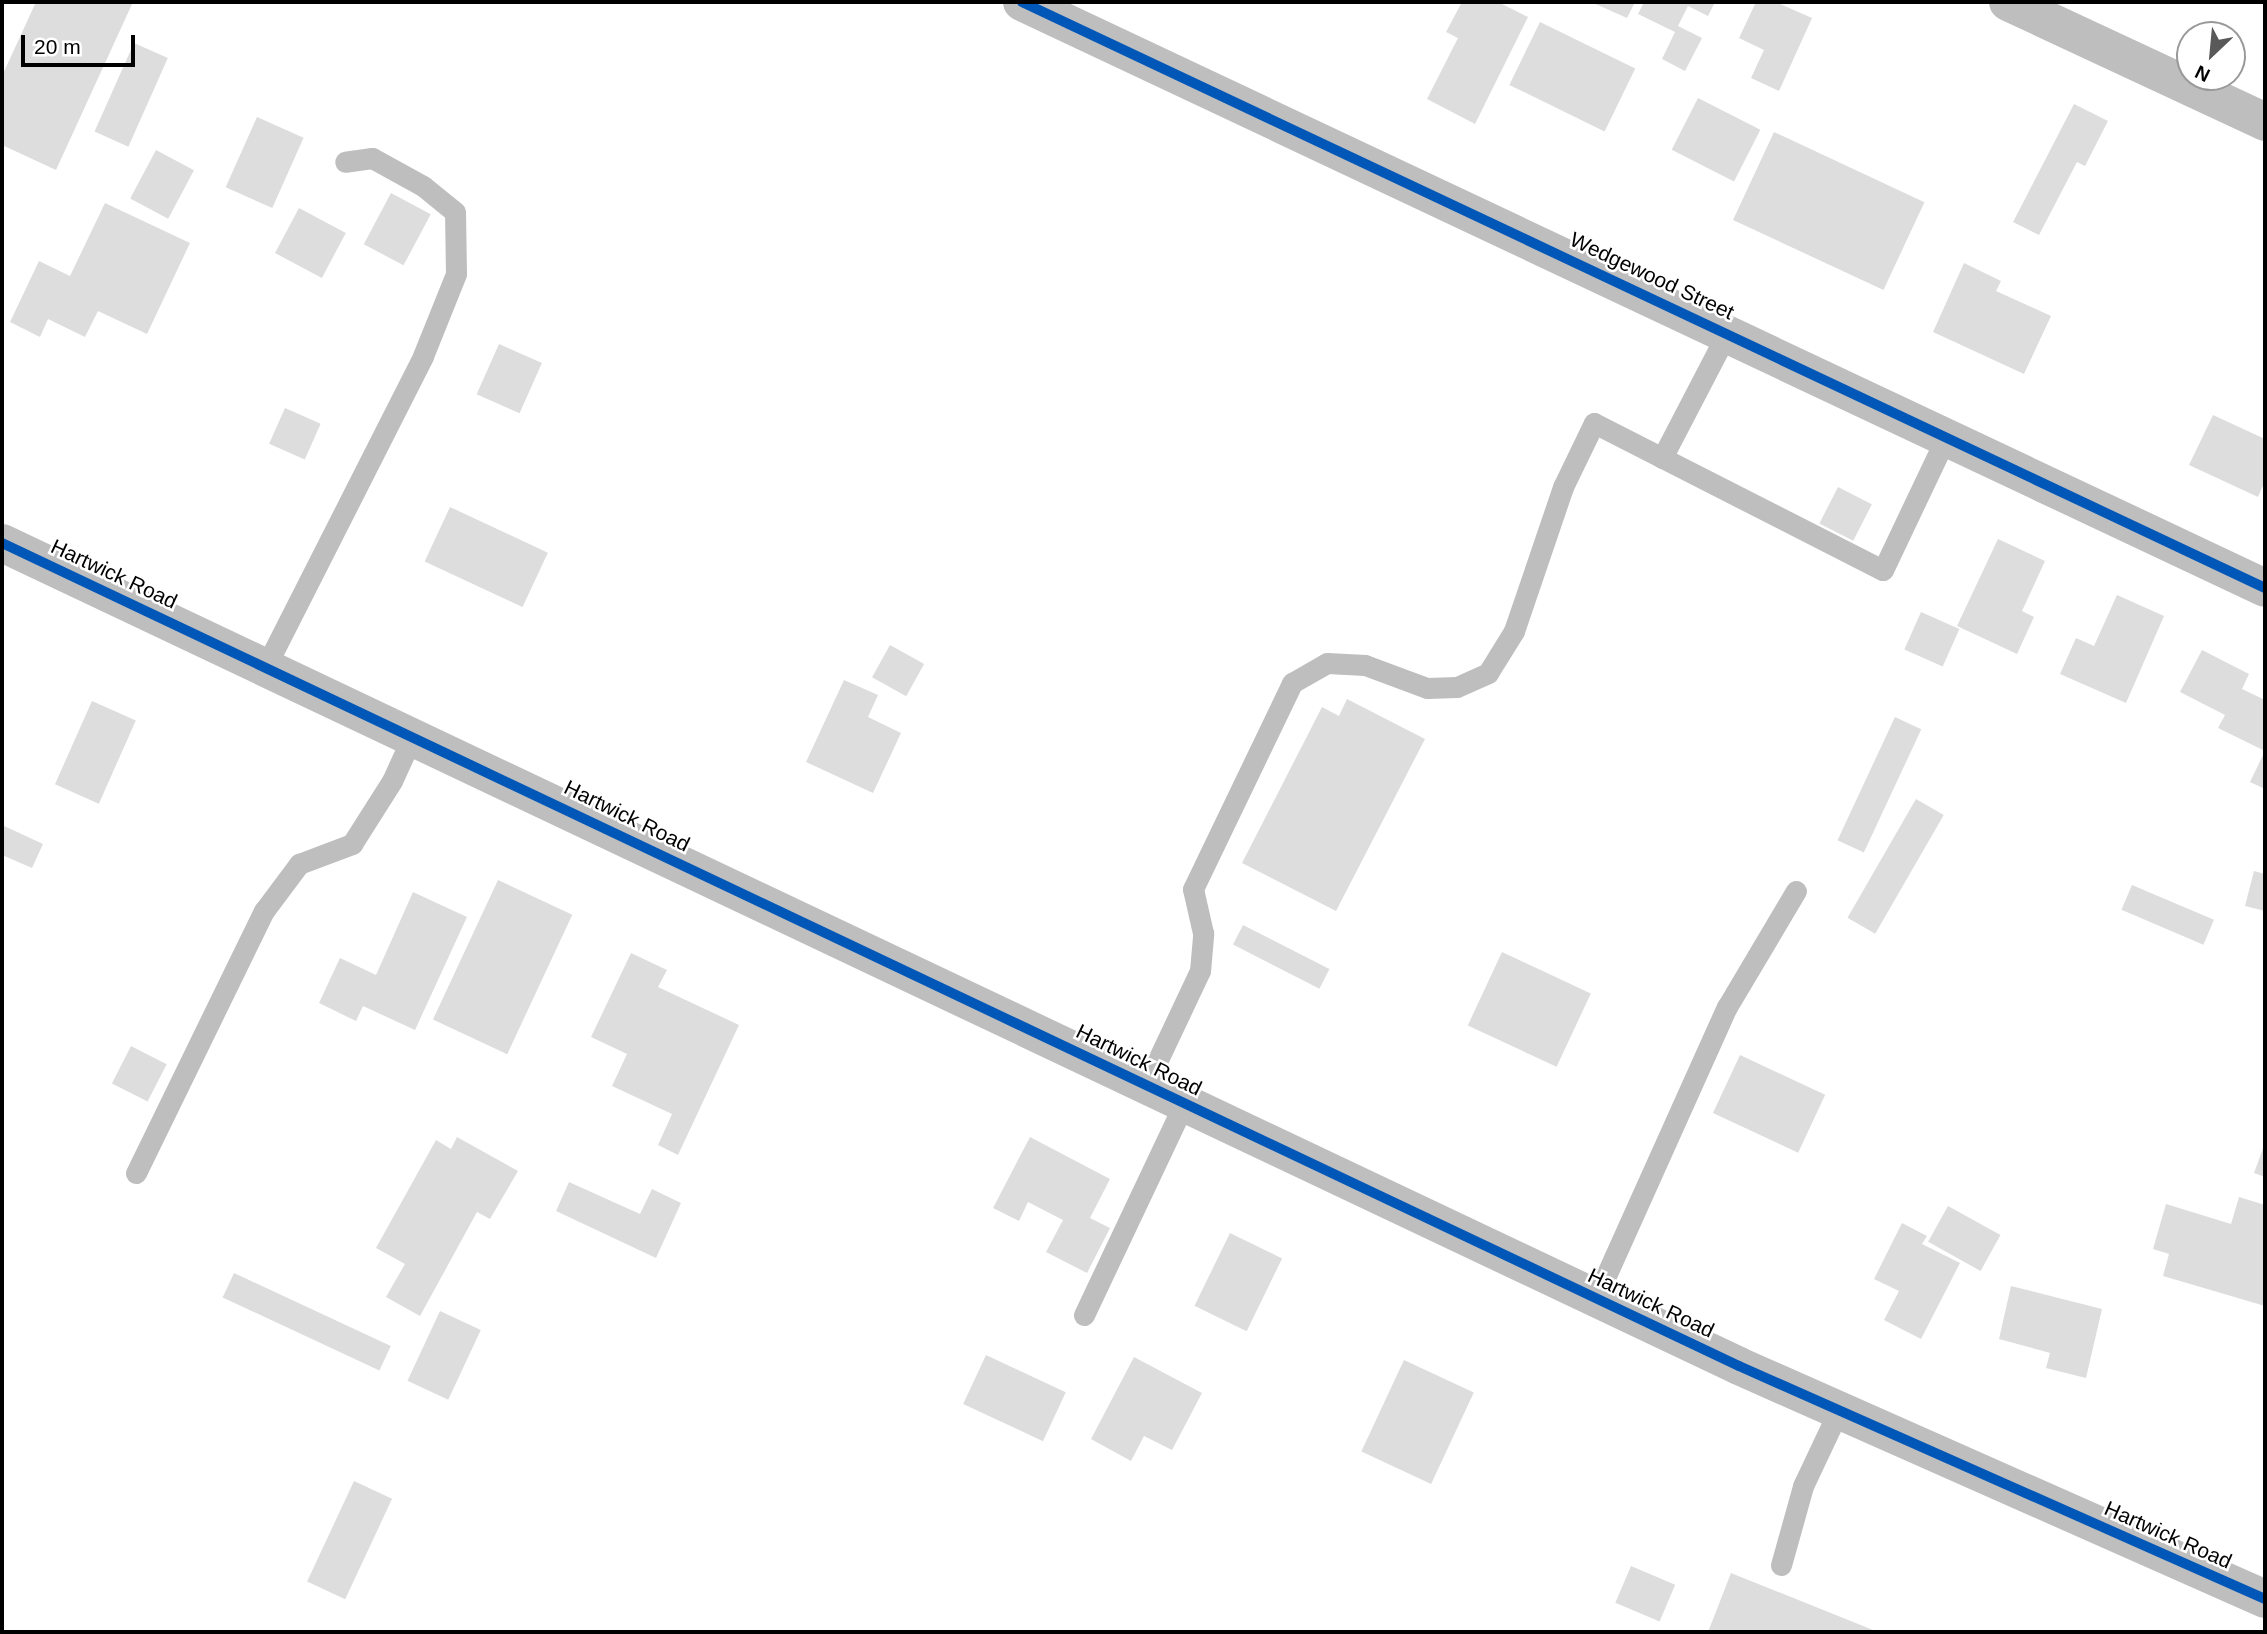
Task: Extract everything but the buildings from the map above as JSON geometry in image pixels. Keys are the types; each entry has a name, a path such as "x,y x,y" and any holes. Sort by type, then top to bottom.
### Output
{"street":[{"name":"Wedgewood Street","path":"1022,2 1947,435 2265,588"},
{"path":"2008,2 2265,122"},
{"name":"Hartwick Road","path":"2,542 1596,1298 2265,1599"}],"lane":[{"path":"266,666 423,356 456,274 455,212 423,186 372,158 345,162"},
{"path":"1662,458 1727,332"},
{"path":"1146,1085 1200,971 1203,933 1193,889 1292,683 1327,663 1365,665 1427,688 1457,687 1488,673 1514,631 1563,487 1594,423 1883,570 1947,435"},
{"path":"136,1173 264,911 299,864 352,844 393,780 413,735"},
{"path":"1596,1298 1727,1007 1796,891"},
{"path":"1084,1315 1184,1104"},
{"path":"1781,1565 1803,1486 1839,1409"}],"cycle path":[{"path":"1022,2 2265,588"},
{"path":"2,543 1739,1366 2265,1599"}]}
